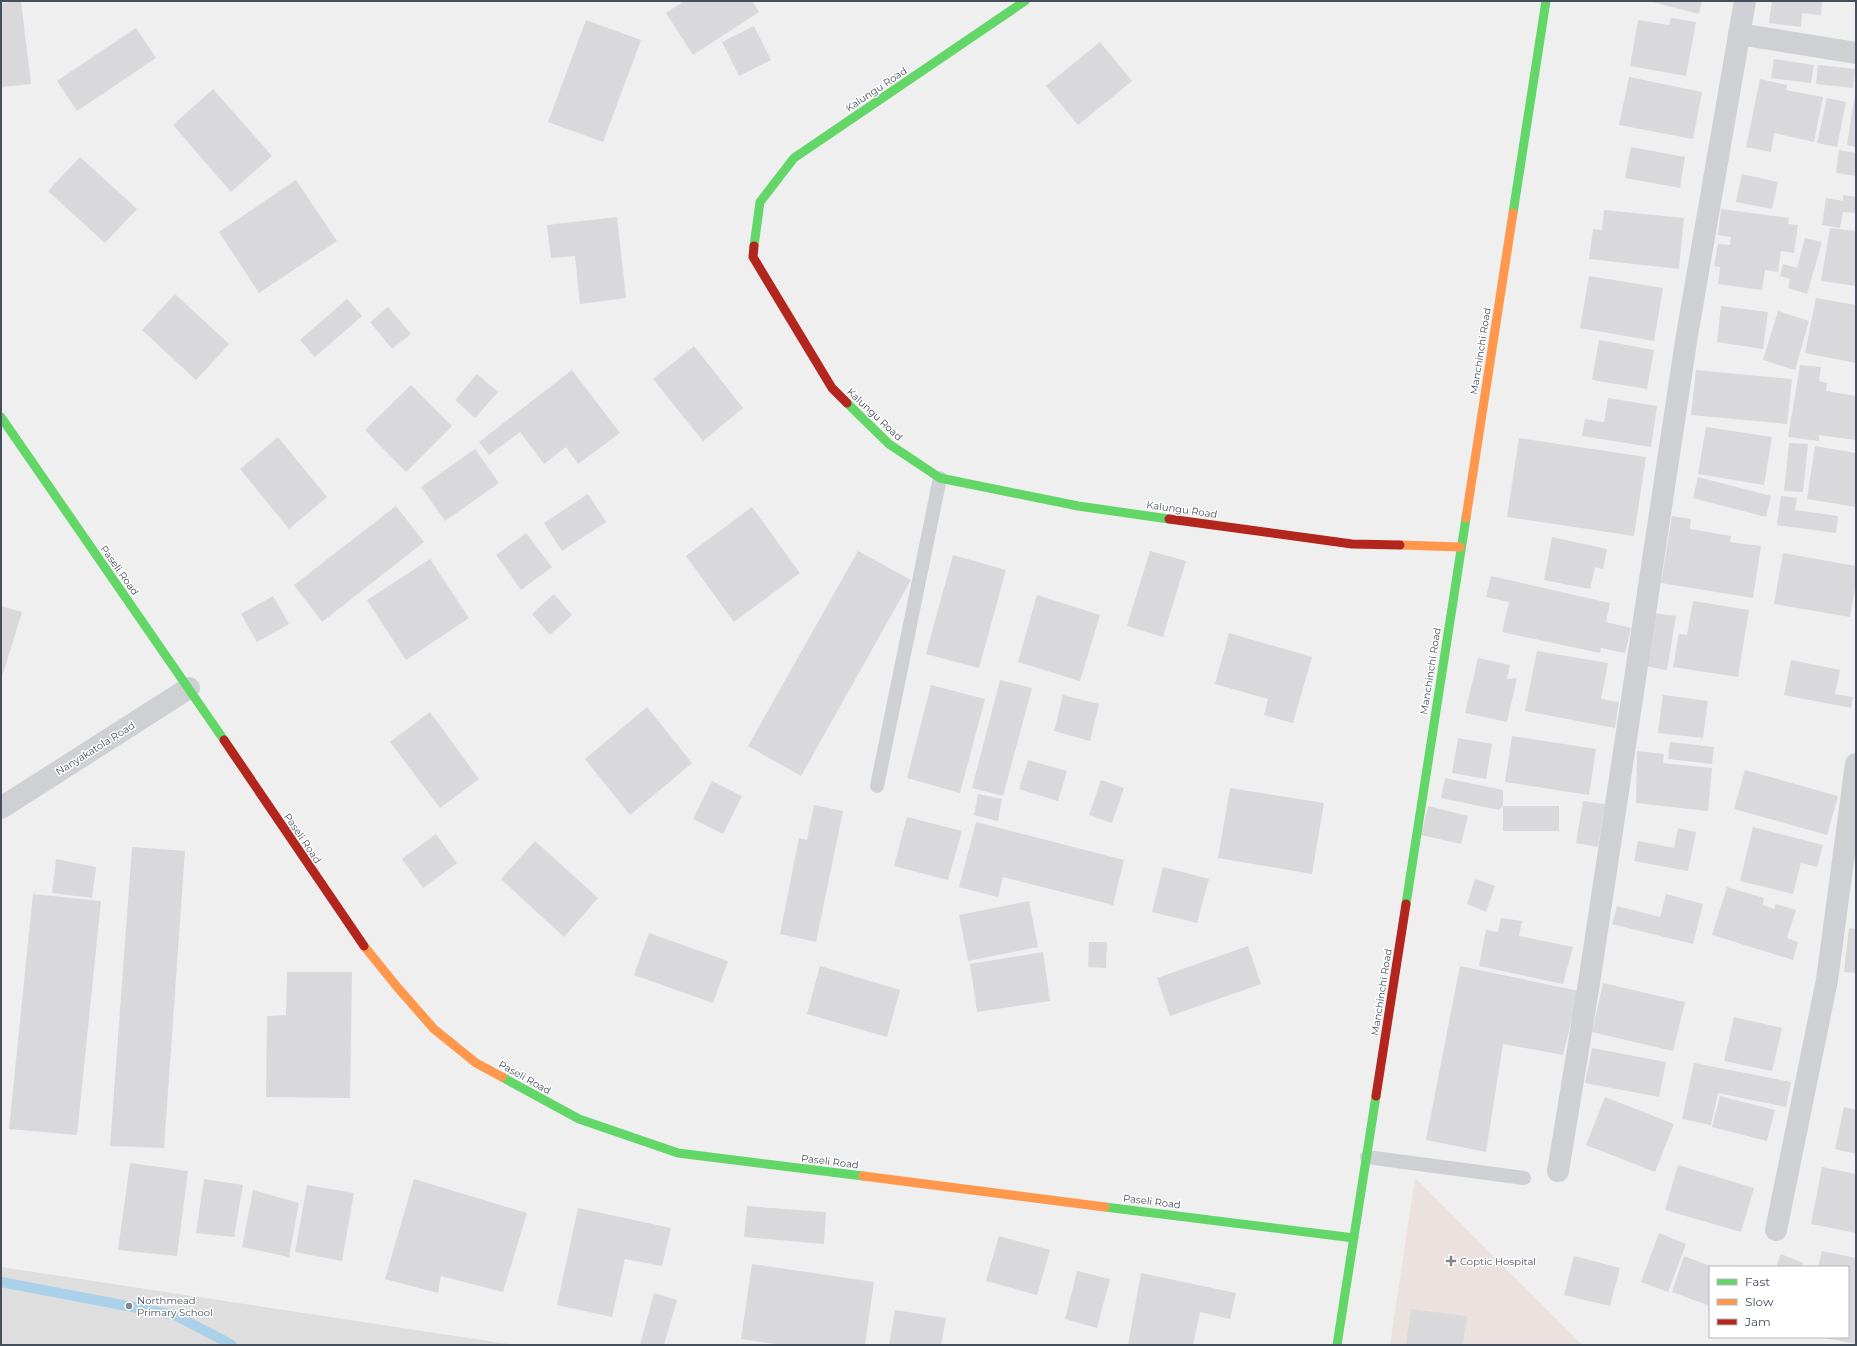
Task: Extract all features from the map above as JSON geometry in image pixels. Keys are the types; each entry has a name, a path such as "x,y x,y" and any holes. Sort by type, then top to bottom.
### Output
{"street":[{"name":"Kalungu Road","path":"1025,1 794,158 760,202 753,257 832,388 889,444 940,478 1078,506 1352,544 1460,547"},
{"name":"Manchinchi Road","path":"1337,1345 1546,1"},
{"path":"1558,1171 1591,968 1687,335 1745,1"},
{"path":"1739,34 1856,53"},
{"name":"Paseli Road","path":"1,417 189,688 356,935 398,988 434,1029 476,1063 579,1118 628,1137 678,1153 1354,1238"},
{"name":"Nanyakatola Road","path":"1,808 189,688"},
{"path":"1776,1230 1827,980 1856,764"}],"lane":[{"path":"877,786 940,478"},
{"path":"1367,1157 1524,1178"}],"shaded area":[{"name":"Coptic Hospital","path":"1415,1178 1582,1345 1390,1345"},
{"name":"Northmead Primary School","path":"1,1267 515,1345 1,1345"}],"building":[{"path":"21,1 31,84 1,87 1,3"},
{"path":"684,1 752,1 759,12 693,55 666,13"},
{"path":"1649,1 1702,1 1699,14"},
{"path":"1772,1 1822,1 1821,15 1802,13 1801,27 1769,23"},
{"path":"1671,18 1696,22 1686,76 1630,66 1638,20 1669,25"},
{"path":"586,20 641,40 603,142 548,122"},
{"path":"754,26 771,60 739,76 722,42"},
{"path":"136,28 156,58 77,111 57,81"},
{"path":"1100,42 1132,81 1078,125 1046,86"},
{"path":"1774,59 1814,65 1811,83 1771,78"},
{"path":"1818,65 1855,69 1853,88 1816,84"},
{"path":"1629,77 1702,92 1693,139 1619,125"},
{"path":"1760,79 1787,85 1786,90 1823,97 1814,142 1774,133 1771,152 1746,147"},
{"path":"213,89 272,156 231,192 173,125"},
{"path":"1827,98 1846,102 1837,147 1817,143"},
{"path":"1854,99 1856,99 1856,147 1847,145"},
{"path":"1631,147 1685,157 1680,188 1625,178"},
{"path":"1839,150 1856,153 1856,176 1836,173"},
{"path":"80,157 137,209 105,243 48,191"},
{"path":"1742,174 1778,182 1772,209 1736,202"},
{"path":"296,180 337,241 259,293 219,232"},
{"path":"1843,195 1856,197 1855,213 1843,212 1840,228 1822,225 1826,198 1843,201"},
{"path":"1721,209 1789,218 1788,224 1798,225 1794,253 1781,251 1778,272 1765,270 1762,290 1718,284 1720,267 1714,266 1718,244 1730,245 1731,237 1718,235"},
{"path":"1604,210 1684,218 1679,269 1589,259 1593,229 1602,230"},
{"path":"617,217 626,298 580,304 575,256 551,258 547,225"},
{"path":"1830,228 1856,231 1856,286 1821,281"},
{"path":"1805,238 1822,242 1807,294 1788,288 1790,279 1780,276 1783,264 1797,268"},
{"path":"1589,276 1663,288 1654,341 1580,328"},
{"path":"175,294 229,344 196,380 142,330"},
{"path":"1816,298 1856,305 1856,363 1805,353"},
{"path":"347,299 362,316 315,357 300,340"},
{"path":"1721,306 1768,312 1763,349 1717,342"},
{"path":"388,307 411,334 392,349 370,322"},
{"path":"1778,311 1809,321 1795,370 1763,360"},
{"path":"1599,340 1654,350 1647,389 1592,380"},
{"path":"694,346 743,408 703,441 653,379"},
{"path":"1800,365 1821,367 1819,381 1827,383 1826,391 1856,396 1856,440 1819,435 1819,441 1788,437"},
{"path":"572,370 620,433 578,464 566,447 544,464 520,432 489,455 479,442"},
{"path":"1696,370 1792,379 1787,424 1691,415"},
{"path":"477,374 498,392 475,418 455,400"},
{"path":"411,385 452,426 406,472 365,430"},
{"path":"1608,398 1657,406 1651,447 1582,436 1585,419 1604,422"},
{"path":"1706,427 1772,437 1764,485 1698,474"},
{"path":"278,437 327,497 289,529 240,469"},
{"path":"1519,438 1646,457 1634,536 1507,517"},
{"path":"1789,443 1808,444 1803,492 1784,491"},
{"path":"1815,446 1856,453 1856,507 1807,499"},
{"path":"475,449 499,483 445,521 421,487"},
{"path":"1698,477 1771,496 1766,517 1693,498"},
{"path":"588,494 606,522 562,551 544,523"},
{"path":"1781,496 1797,498 1795,510 1838,516 1836,533 1777,525"},
{"path":"396,506 424,542 322,622 294,585"},
{"path":"752,507 800,573 734,622 686,556"},
{"path":"1672,516 1691,519 1690,529 1731,536 1730,542 1761,546 1753,598 1661,583"},
{"path":"526,533 552,567 521,590 496,555"},
{"path":"1552,537 1607,549 1603,569 1595,567 1590,589 1544,580"},
{"path":"858,551 911,580 801,776 748,746"},
{"path":"1150,551 1186,561 1163,637 1127,626"},
{"path":"1783,553 1856,566 1856,583 1850,617 1774,604"},
{"path":"953,555 1006,570 979,668 926,654"},
{"path":"430,559 469,618 406,660 367,600"},
{"path":"1491,576 1610,603 1606,622 1631,628 1625,653 1601,648 1600,653 1502,632 1509,602 1486,597"},
{"path":"554,594 572,615 550,635 532,614"},
{"path":"1037,595 1100,615 1080,681 1018,662"},
{"path":"273,596 289,624 257,642 241,614"},
{"path":"1693,601 1749,610 1738,677 1673,667 1679,634 1687,635"},
{"path":"1,606 22,612 1,680"},
{"path":"1653,613 1676,616 1667,670 1644,666"},
{"path":"1229,633 1312,657 1293,723 1264,715 1268,699 1215,684"},
{"path":"1537,651 1608,663 1601,699 1619,702 1615,728 1525,711"},
{"path":"1478,658 1510,665 1507,679 1517,678 1507,722 1465,713"},
{"path":"1791,660 1840,670 1835,694 1853,697 1851,708 1784,695"},
{"path":"1000,680 1032,688 1003,796 972,788"},
{"path":"931,685 985,699 960,793 907,778"},
{"path":"1063,695 1099,704 1090,741 1054,731"},
{"path":"1663,695 1708,701 1703,738 1658,733"},
{"path":"647,707 692,763 630,815 585,759"},
{"path":"430,712 479,779 440,808 390,742"},
{"path":"1512,736 1596,749 1589,795 1505,782"},
{"path":"1458,738 1492,744 1486,779 1452,773"},
{"path":"1670,742 1714,747 1712,764 1668,759"},
{"path":"1637,751 1664,754 1663,763 1712,768 1708,811 1636,803"},
{"path":"1028,760 1067,771 1058,801 1019,789"},
{"path":"1745,770 1838,796 1827,835 1734,809"},
{"path":"1445,778 1503,790 1503,806 1499,810 1441,798"},
{"path":"1101,780 1124,788 1112,823 1089,815"},
{"path":"712,781 742,796 723,834 693,819"},
{"path":"1230,788 1324,803 1312,874 1218,858"},
{"path":"978,794 1002,799 998,821 974,815"},
{"path":"1583,801 1605,804 1598,847 1576,843"},
{"path":"814,805 843,811 816,942 780,934 799,838 807,840"},
{"path":"1428,806 1468,816 1461,844 1421,835"},
{"path":"1503,806 1559,806 1559,831 1503,831"},
{"path":"907,817 962,831 948,880 894,866"},
{"path":"976,822 1124,860 1113,905 1003,877 998,897 959,887"},
{"path":"1753,827 1823,845 1817,867 1801,863 1793,894 1740,881"},
{"path":"1678,828 1696,832 1688,871 1634,861 1638,841 1674,848"},
{"path":"436,834 457,863 423,888 402,859"},
{"path":"535,841 598,898 564,937 501,879"},
{"path":"132,847 185,851 164,1148 110,1146"},
{"path":"56,859 96,867 92,898 52,893"},
{"path":"1163,867 1209,879 1197,923 1152,912"},
{"path":"1475,879 1495,886 1486,912 1467,904"},
{"path":"1727,887 1764,898 1763,905 1774,909 1776,904 1796,910 1787,938 1798,942 1793,960 1712,935"},
{"path":"33,894 101,901 77,1135 9,1129"},
{"path":"1666,894 1703,904 1693,944 1612,924 1617,906 1660,917"},
{"path":"1029,901 1038,947 968,961 959,915"},
{"path":"1501,918 1522,921 1519,936 1573,947 1563,984 1479,966 1486,930 1498,932"},
{"path":"1849,928 1856,929 1856,973 1844,972"},
{"path":"649,933 728,961 713,1003 634,975"},
{"path":"1089,942 1107,942 1106,968 1088,967"},
{"path":"1248,946 1261,984 1170,1016 1157,978"},
{"path":"1043,952 1050,1001 977,1012 970,964"},
{"path":"820,966 900,990 887,1037 807,1014"},
{"path":"1460,966 1579,991 1563,1055 1503,1044 1486,1152 1426,1140"},
{"path":"287,972 352,972 350,1098 266,1097 267,1016 286,1015"},
{"path":"1603,983 1685,1002 1673,1051 1592,1032"},
{"path":"1734,1017 1782,1028 1772,1071 1724,1061"},
{"path":"1592,1048 1666,1062 1659,1097 1585,1083"},
{"path":"1694,1063 1791,1082 1786,1107 1718,1093 1711,1125 1682,1119"},
{"path":"1720,1096 1775,1110 1767,1141 1712,1127"},
{"path":"1605,1097 1674,1124 1655,1172 1586,1145"},
{"path":"1844,1107 1856,1110 1856,1154 1835,1149"},
{"path":"130,1163 188,1171 177,1256 118,1250"},
{"path":"1678,1165 1754,1188 1741,1232 1665,1210"},
{"path":"1822,1167 1856,1174 1856,1233 1811,1224"},
{"path":"204,1179 243,1185 234,1237 196,1233"},
{"path":"414,1179 527,1213 503,1292 441,1276 438,1293 385,1279"},
{"path":"307,1185 354,1193 342,1261 295,1252"},
{"path":"253,1190 299,1203 289,1257 242,1247"},
{"path":"747,1206 826,1212 824,1244 744,1237"},
{"path":"578,1208 671,1228 662,1266 625,1259 612,1317 557,1305"},
{"path":"1659,1233 1686,1244 1668,1292 1641,1282"},
{"path":"999,1236 1050,1250 1037,1295 986,1281"},
{"path":"1822,1251 1856,1258 1856,1344 1824,1338 1849,1338 1849,1266 1818,1266"},
{"path":"1781,1254 1803,1263 1802,1266 1776,1266"},
{"path":"1574,1256 1620,1268 1610,1306 1564,1295"},
{"path":"1684,1256 1710,1266 1709,1266 1709,1306 1672,1292"},
{"path":"752,1264 874,1282 865,1345 783,1345 741,1339"},
{"path":"1077,1271 1110,1279 1097,1328 1065,1319"},
{"path":"1141,1273 1236,1293 1230,1319 1200,1312 1193,1345 1128,1345"},
{"path":"654,1293 677,1300 664,1345 640,1345"},
{"path":"1411,1309 1467,1316 1463,1345 1406,1345"},
{"path":"895,1310 946,1318 941,1345 889,1345"}],"waterway":[{"path":"1,1282 175,1315 232,1345"}],"traffic: fast":[{"path":"754,246 760,202 794,158 1025,1"},
{"path":"1513,213 1546,1"},
{"path":"847,403 889,444 940,478 1078,506 1169,519"},
{"path":"1,417 224,740"},
{"path":"1406,904 1466,518"},
{"path":"502,1077 579,1119 678,1153 863,1176"},
{"path":"1337,1345 1376,1096"},
{"path":"1105,1207 1354,1238"}],"traffic: slow":[{"path":"1466,518 1513,213"},
{"path":"1400,545 1460,547"},
{"path":"364,946 434,1029 476,1063 502,1077"},
{"path":"863,1176 1105,1207"}],"traffic: jam":[{"path":"754,246 753,257 832,388 847,403"},
{"path":"1169,519 1352,544 1400,545"},
{"path":"224,740 364,946"},
{"path":"1376,1096 1406,904"}],"place":[{"name":"Coptic Hospital","path":"1451,1261"},
{"name":"Northmead Primary School","path":"129,1306"}]}
